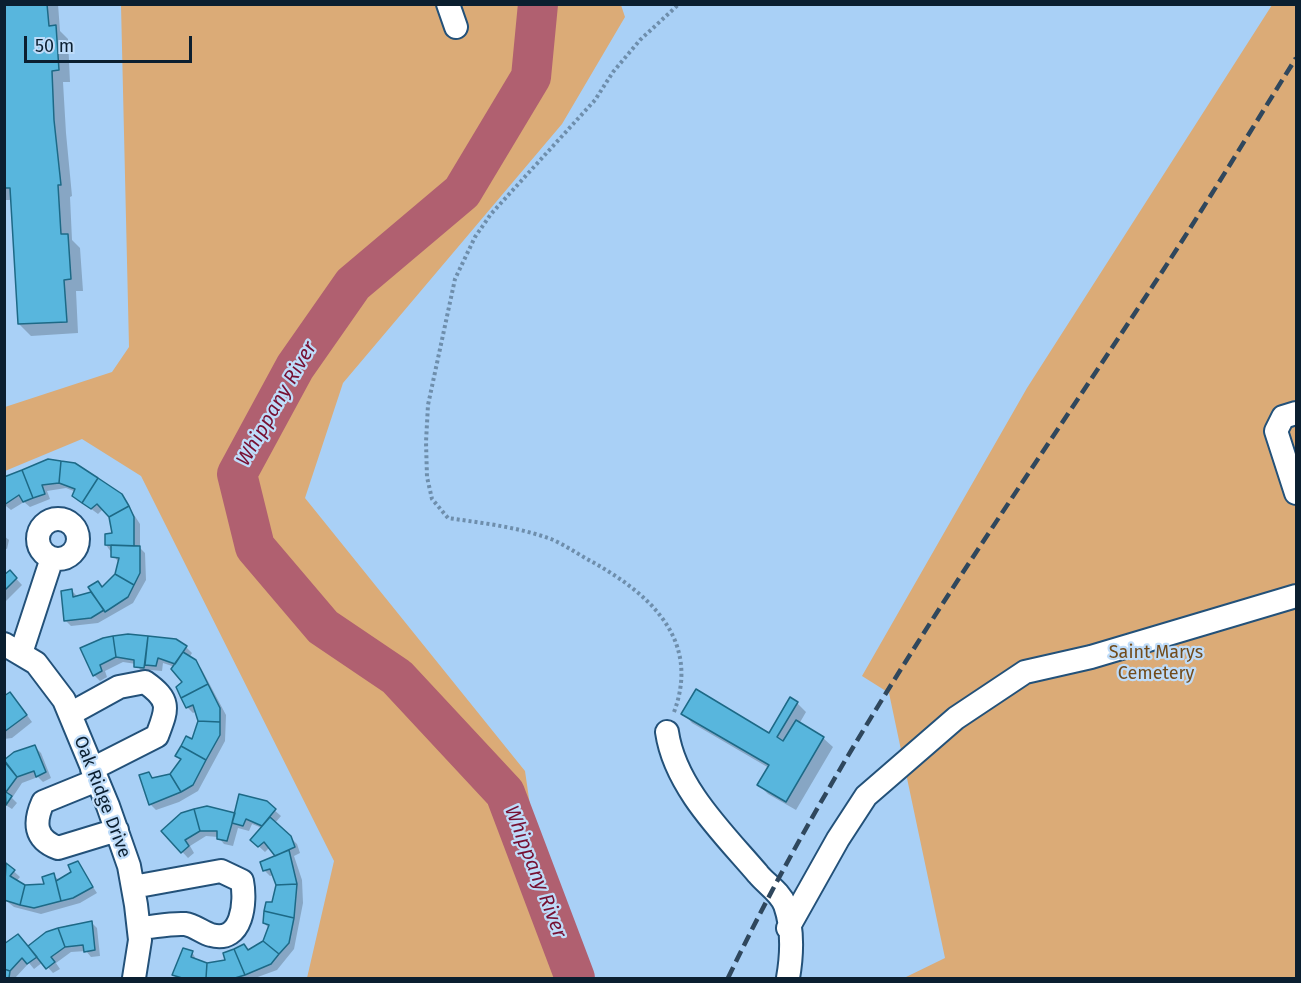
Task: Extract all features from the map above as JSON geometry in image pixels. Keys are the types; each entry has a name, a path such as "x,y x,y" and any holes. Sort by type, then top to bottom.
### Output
{"lane":[{"path":"448,4 456,27"},
{"path":"1296,413 1284,417 1275,431 1296,493"},
{"path":"10,651 52,558"},
{"path":"788,928 838,838 866,796 956,718 1025,672 1091,657 1296,596"},
{"name":"Oak Ridge Drive","path":"10,651 51,680 69,714 117,830 129,866 140,940 134,978"},
{"path":"69,714 119,687 145,682 161,693 166,709 157,736 95,775 43,802 36,818 39,836 58,848 117,830"},
{"path":"667,732 670,754 712,820 785,904 792,953 788,978"},
{"path":"133,887 221,871 242,881 245,901 239,924 227,934 213,936 187,924 138,928"}],"path":[{"path":"667,732 677,704 680,678 679,650 668,622 645,596 600,566 552,539 513,529 448,518 432,499 426,477 426,442 428,405 455,279 475,237 491,214 595,100 640,40 679,4"}],"green space":[{"path":"121,5 621,5 625,17 562,124 343,383 305,498 525,771 555,978 307,978 334,861 141,476 82,439 5,471 5,407 112,372 129,347"},
{"name":"Saint Marys Cemetery","path":"1272,5 1296,5 1296,978 904,978 945,958 889,693 862,676 1027,388"}],"building":[{"path":"4,4 47,4 49,26 56,25 59,70 52,71 54,120 61,185 58,185 61,234 68,234 71,279 64,280 67,322 18,324 10,188 4,188"},
{"path":"48,459 61,461 59,483 42,485 45,494 33,498 22,470"},
{"path":"61,461 75,463 98,478 82,503 72,496 75,489 59,483"},
{"path":"22,470 33,498 23,502 19,495 4,505 4,477"},
{"path":"98,478 122,494 129,506 109,517 97,504 91,509 82,503"},
{"path":"129,506 134,517 134,546 105,545 105,534 112,533 109,517"},
{"path":"111,545 140,546 140,573 134,585 115,574 119,558 111,557"},
{"path":"10,570 17,578 4,591 4,575"},
{"path":"115,574 134,585 128,597 105,612 88,587 98,581 102,587"},
{"path":"72,589 73,597 91,592 104,610 91,618 64,621 61,591"},
{"path":"128,634 148,636 144,668 134,667 134,660 116,657 113,636"},
{"path":"113,636 116,657 100,665 102,671 93,676 80,648"},
{"path":"148,636 176,639 187,646 175,664 158,658 156,666 145,665"},
{"path":"183,652 196,660 208,684 181,698 176,687 182,682 171,669"},
{"path":"208,684 220,708 220,722 198,721 193,705 186,708 181,698"},
{"path":"696,689 769,733 790,697 798,702 777,737 783,741 796,720 824,737 786,802 757,785 769,765 681,714"},
{"path":"10,692 27,715 4,732 4,696"},
{"path":"198,721 220,722 220,735 206,760 181,746 186,736 192,739"},
{"path":"35,745 46,772 36,777 34,771 17,777 4,760 14,752"},
{"path":"181,746 206,760 193,785 181,792 170,774 181,759 175,756"},
{"path":"4,761 17,777 6,792 12,796 6,805"},
{"path":"149,772 152,778 170,774 181,792 149,805 139,775"},
{"path":"239,794 267,801 276,809 262,826 246,819 243,826 232,823"},
{"path":"207,806 235,813 227,841 217,839 217,831 200,831 194,809"},
{"path":"194,809 200,831 185,840 189,846 181,853 161,831 181,813"},
{"path":"270,817 291,836 295,847 275,856 264,842 258,847 250,840"},
{"path":"289,850 297,884 276,885 270,869 263,871 260,862"},
{"path":"78,861 93,887 73,898 61,901 56,881 71,872 68,865"},
{"path":"6,863 15,870 10,876 25,885 20,905 4,900"},
{"path":"54,873 61,901 34,908 20,905 25,885 44,884 42,877"},
{"path":"297,884 294,918 264,911 266,902 272,902 276,885"},
{"path":"264,911 294,918 289,943 279,954 263,941 269,925 263,923"},
{"path":"92,921 95,950 84,952 83,945 65,947 58,928"},
{"path":"58,928 65,947 51,957 55,962 46,969 28,946 46,932"},
{"path":"18,934 37,957 27,964 22,958 10,971 4,969 4,944"},
{"path":"263,941 279,954 271,964 245,975 234,949 244,944 248,950"},
{"path":"183,948 193,951 191,957 207,963 206,978 182,978 172,975"},
{"path":"234,949 245,975 235,978 206,978 207,963 225,960 223,953"},
{"path":"4,969 10,971 9,978 4,978"}],"waterway":[{"name":"Whippany River","path":"538,4 531,77 462,192 353,284 295,367 237,474 255,547 323,627 397,677 505,793 575,978"}],"railway":[{"path":"728,978 774,887 875,710 929,624 1172,256 1296,58"}]}
